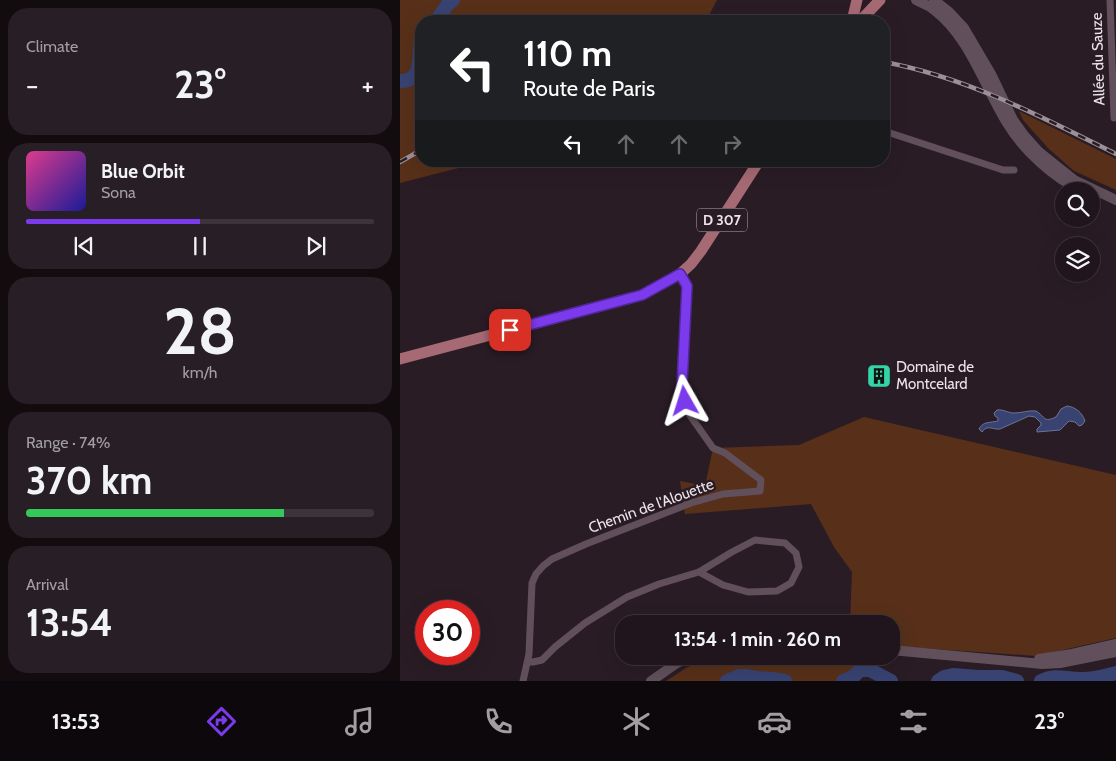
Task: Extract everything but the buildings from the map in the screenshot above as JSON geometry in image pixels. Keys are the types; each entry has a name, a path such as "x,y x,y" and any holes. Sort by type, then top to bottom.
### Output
{"main road":[{"path":"854,15 858,0"},
{"path":"866,15 880,0"},
{"path":"916,0 931,7 955,31 1010,121 1039,152 1074,180 1116,200"},
{"path":"934,0 964,28 991,74 1017,139 1034,158 1066,182"},
{"name":"D 307","path":"400,359 642,295 680,274 691,264 755,167"},
{"path":"1100,199 1116,207"},
{"path":"1024,662 1116,644"},
{"path":"900,651 1042,664 1060,663 1116,652"},
{"path":"651,681 674,665"}],"street":[{"name":"Allée du Sauze","path":"1110,0 1114,118"},
{"path":"890,134 1002,170 1014,170"},
{"name":"Chemin de l'Alouette","path":"523,681 528,662 532,583 536,574 543,566 586,544 691,502 723,494 760,491 761,480 725,453 713,448 689,414 682,384 687,286 680,274"},
{"path":"528,662 542,660 585,623 627,597 659,584 699,572 755,540 784,544 796,553 799,567 791,583 777,591 748,592 723,585 699,572"}],"shaded area":[{"path":"400,0 717,0 709,15 415,15 415,167 463,167 400,183"},
{"path":"1019,111 1116,159 1116,190 1074,171 1048,148 1023,120"},
{"path":"864,417 1116,475 1116,638 1036,656 900,647 900,615 850,615 852,572 834,547 811,504 685,514 680,481 705,486 713,448 799,445"},
{"path":"693,665 868,665 852,670 852,681 666,681"}],"water":[{"path":"1067,406 1075,409 1082,415 1085,421 1082,425 1079,426 1075,422 1069,421 1060,430 1037,432 1041,423 1035,417 1029,416 1000,429 986,428 982,432 979,429 985,423 998,421 994,413 997,410 1014,413 1036,411 1049,419 1056,417 1061,409"}],"waterway":[{"path":"440,15 453,0"},
{"path":"400,81 408,80 415,74"},
{"path":"843,681 862,670 870,670 891,681"},
{"path":"1041,681 1056,677 1089,679 1116,673"},
{"path":"938,681 953,675 1002,677 1017,681"},
{"path":"727,681 739,676 785,681"}],"railway":[{"path":"890,63 974,88 1032,113 1116,154"},
{"path":"400,162 415,153"}],"place":[{"name":"Domaine de Montcelard","path":"879,376"}],"route":[{"path":"510,330 642,295 680,274 687,286 682,384 685,401"}]}
